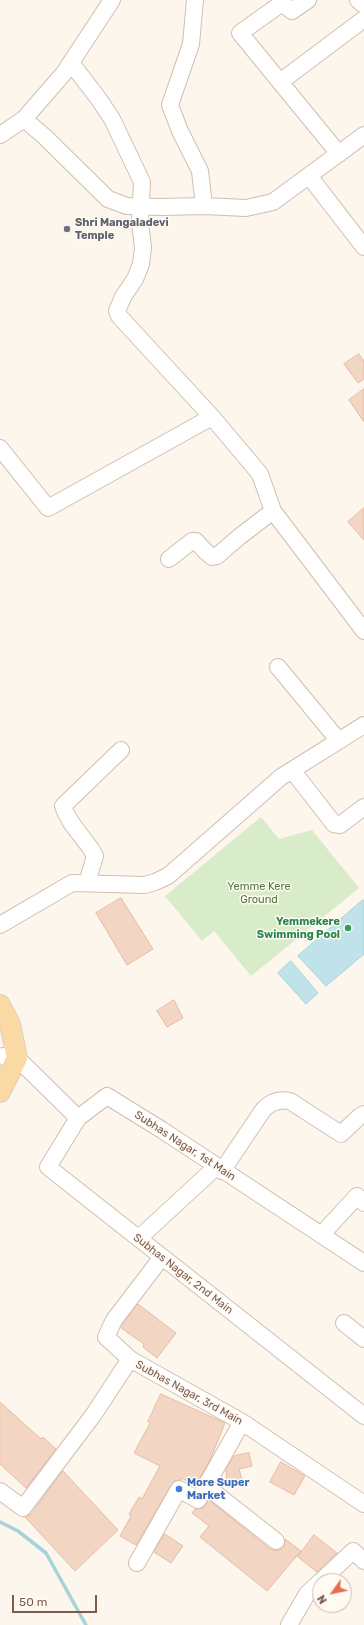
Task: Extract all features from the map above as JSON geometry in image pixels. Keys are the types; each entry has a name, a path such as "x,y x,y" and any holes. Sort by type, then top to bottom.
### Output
{"main road":[{"path":"0,1005 10,1024 0,1092"}],"street":[{"path":"0,135 24,119 64,73 112,0"},
{"path":"195,0 191,44 170,106 180,131 200,171 204,206"},
{"path":"308,0 292,11 282,3 240,33 339,154"},
{"path":"358,0 364,5"},
{"path":"280,82 364,19"},
{"path":"71,63 98,98 121,136 131,161 142,182 142,207 140,222 143,248 141,264 135,279 123,297 117,311 119,316 212,417 260,474 273,512 364,631"},
{"path":"24,119 45,137 108,199 127,206 142,207 204,206 246,208 273,202 364,135"},
{"path":"309,176 364,247"},
{"path":"0,448 48,508 212,417"},
{"path":"169,559 192,541 196,541 212,557 217,556 239,537 273,512"},
{"path":"278,667 340,741"},
{"path":"0,925 72,883 145,884 155,882 168,876 281,777 364,726"},
{"path":"87,883 95,856 90,846 68,819 63,806 121,750"},
{"path":"292,770 334,824 340,825 364,807"},
{"path":"5,1055 78,1118"},
{"name":"Subhas Nagar, 1st Main","path":"78,1118 107,1096 162,1130 219,1169 364,1263"},
{"path":"139,1238 219,1169 266,1107 283,1100 290,1101 341,1134 364,1114"},
{"name":"Subhas Nagar, 2nd Main","path":"78,1118 48,1167 364,1416"},
{"path":"321,1235 357,1196 364,1203"},
{"path":"130,1359 106,1337 114,1320 162,1257"},
{"path":"344,1323 364,1339"},
{"name":"Subhas Nagar, 3rd Main","path":"0,1491 23,1508 94,1414 130,1359 242,1422 364,1504"},
{"path":"137,1563 179,1489 198,1500 242,1422"},
{"path":"206,1486 276,1540"},
{"path":"329,1573 353,1551 364,1561"},
{"path":"289,1625 307,1594 312,1589"}],"green space":[{"name":"Yemme Kere Ground","path":"261,817 279,839 312,830 359,888 251,976 214,931 202,941 165,896"}],"water":[{"name":"Yemmekere Swimming Pool","path":"363,900 364,954 326,986 298,956"},
{"name":"Yemmekere Swimming Pool","path":"291,961 318,993 306,1004 278,973"}],"building":[{"path":"359,354 364,361 364,379 358,383 344,364"},
{"path":"364,389 364,422 349,400"},
{"path":"364,508 364,540 348,522"},
{"path":"121,898 153,949 127,965 96,913"},
{"path":"174,1000 183,1018 167,1027 157,1011"},
{"path":"138,1304 176,1333 157,1358 143,1347 144,1344 121,1328"},
{"path":"161,1394 225,1423 210,1460 195,1486 182,1478 181,1480 174,1481 136,1545 120,1536 131,1516 129,1514 139,1497 142,1499 160,1466 134,1453 150,1423 148,1422"},
{"path":"0,1402 41,1439 43,1437 56,1449 26,1488 0,1464"},
{"path":"249,1453 252,1466 239,1469 243,1484 227,1487 226,1469 234,1456"},
{"path":"281,1462 305,1476 294,1495 270,1482"},
{"path":"63,1471 118,1530 75,1571 25,1517 31,1514"},
{"path":"209,1500 270,1549 280,1550 284,1547 285,1539 301,1551 267,1591 200,1537 209,1526 192,1513 195,1509 203,1508"},
{"path":"165,1534 183,1546 171,1563 154,1552"},
{"path":"314,1535 337,1553 317,1572 298,1557"}],"waterway":[{"path":"0,1522 18,1531 46,1553 86,1625"}],"place":[{"name":"Shri Mangaladevi Temple","path":"67,229"},
{"name":"Yemmekere Swimming Pool","path":"348,928"},
{"name":"More Super Market","path":"179,1489"}]}
